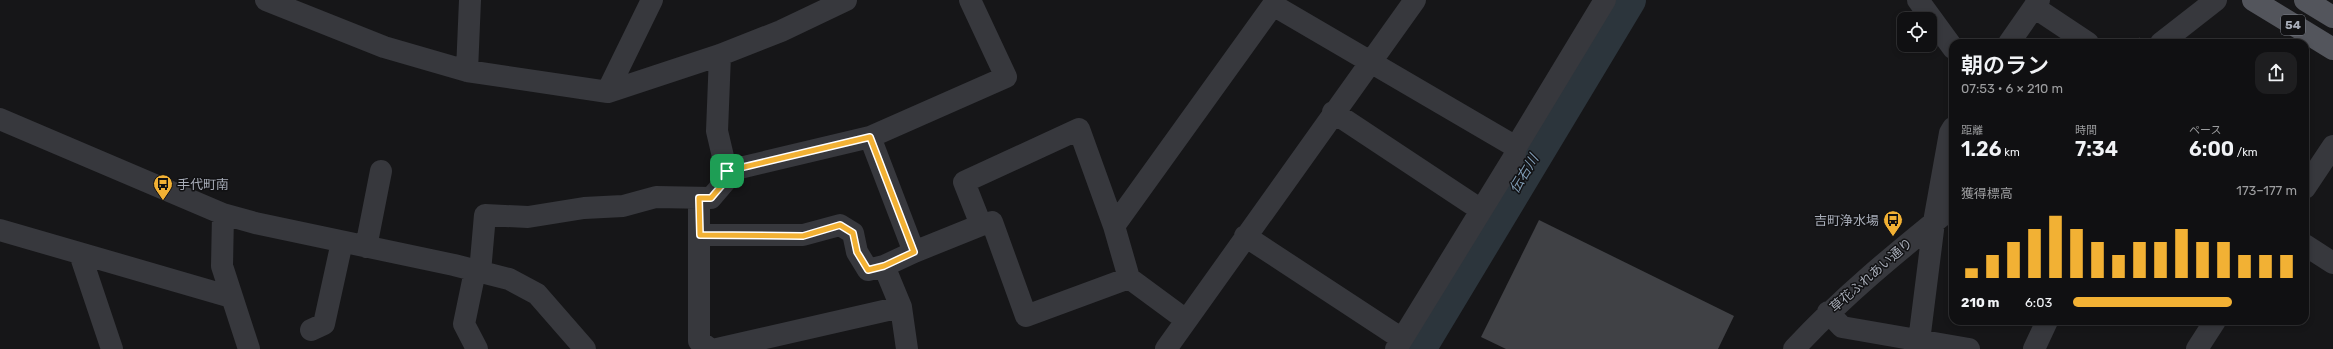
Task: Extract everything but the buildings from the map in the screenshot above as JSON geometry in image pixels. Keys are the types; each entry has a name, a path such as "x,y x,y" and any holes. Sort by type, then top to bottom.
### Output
{"main road":[{"name":"54","path":"2253,0 2333,49"},
{"name":"54","path":"2305,0 2333,17"}],"street":[{"path":"266,0 384,47 467,71 606,92 720,55 781,31 846,0"},
{"path":"467,71 470,0"},
{"path":"606,92 652,0"},
{"path":"727,171 870,137 1006,77 970,0"},
{"path":"1166,349 1333,112 1415,0"},
{"path":"1245,236 1399,344 1514,157 1516,147 1604,0"},
{"path":"1918,0 1949,43"},
{"path":"2166,39 2216,0"},
{"path":"2012,39 2036,2 2083,39"},
{"path":"1114,226 1273,5 1516,147"},
{"path":"477,349 464,324 478,271 486,215 528,217 584,208 623,206 656,197 711,198 728,178 717,131 720,55"},
{"path":"1333,112 1481,210"},
{"path":"0,119 223,214 509,279 537,294 585,349"},
{"path":"981,225 964,182 1079,129 1114,226 1128,278 1186,320"},
{"path":"870,137 914,252"},
{"path":"1919,341 1934,222 1949,139"},
{"path":"2309,182 2333,146"},
{"path":"366,247 381,171"},
{"path":"699,198 699,341 710,349"},
{"name":"草花ふれあい通り","path":"1794,349 1828,312 1878,267 1949,210"},
{"path":"223,214 222,266 249,349"},
{"path":"700,235 803,236 840,225 853,233 857,252 868,270 884,266 914,252 992,222 1026,316 1128,278"},
{"path":"0,230 231,297"},
{"path":"312,330 324,324 342,242"},
{"path":"2309,248 2333,263"},
{"path":"80,254 112,349"},
{"path":"884,266 901,307 907,349"},
{"path":"717,349 901,307"},
{"path":"1828,312 1842,327 1969,349"},
{"path":"2034,349 2045,325"},
{"path":"2197,349 2212,325"}],"waterway":[{"name":"伝右川","path":"1419,349 1629,0"}],"place":[{"name":"手代町南","path":"163,201"},
{"name":"吉町浄水場","path":"1893,237"}],"route":[{"path":"870,137 914,252 884,266 868,270 857,252 853,233 840,225 803,236 700,235 699,198 711,198 728,178 727,171 870,137"}]}
